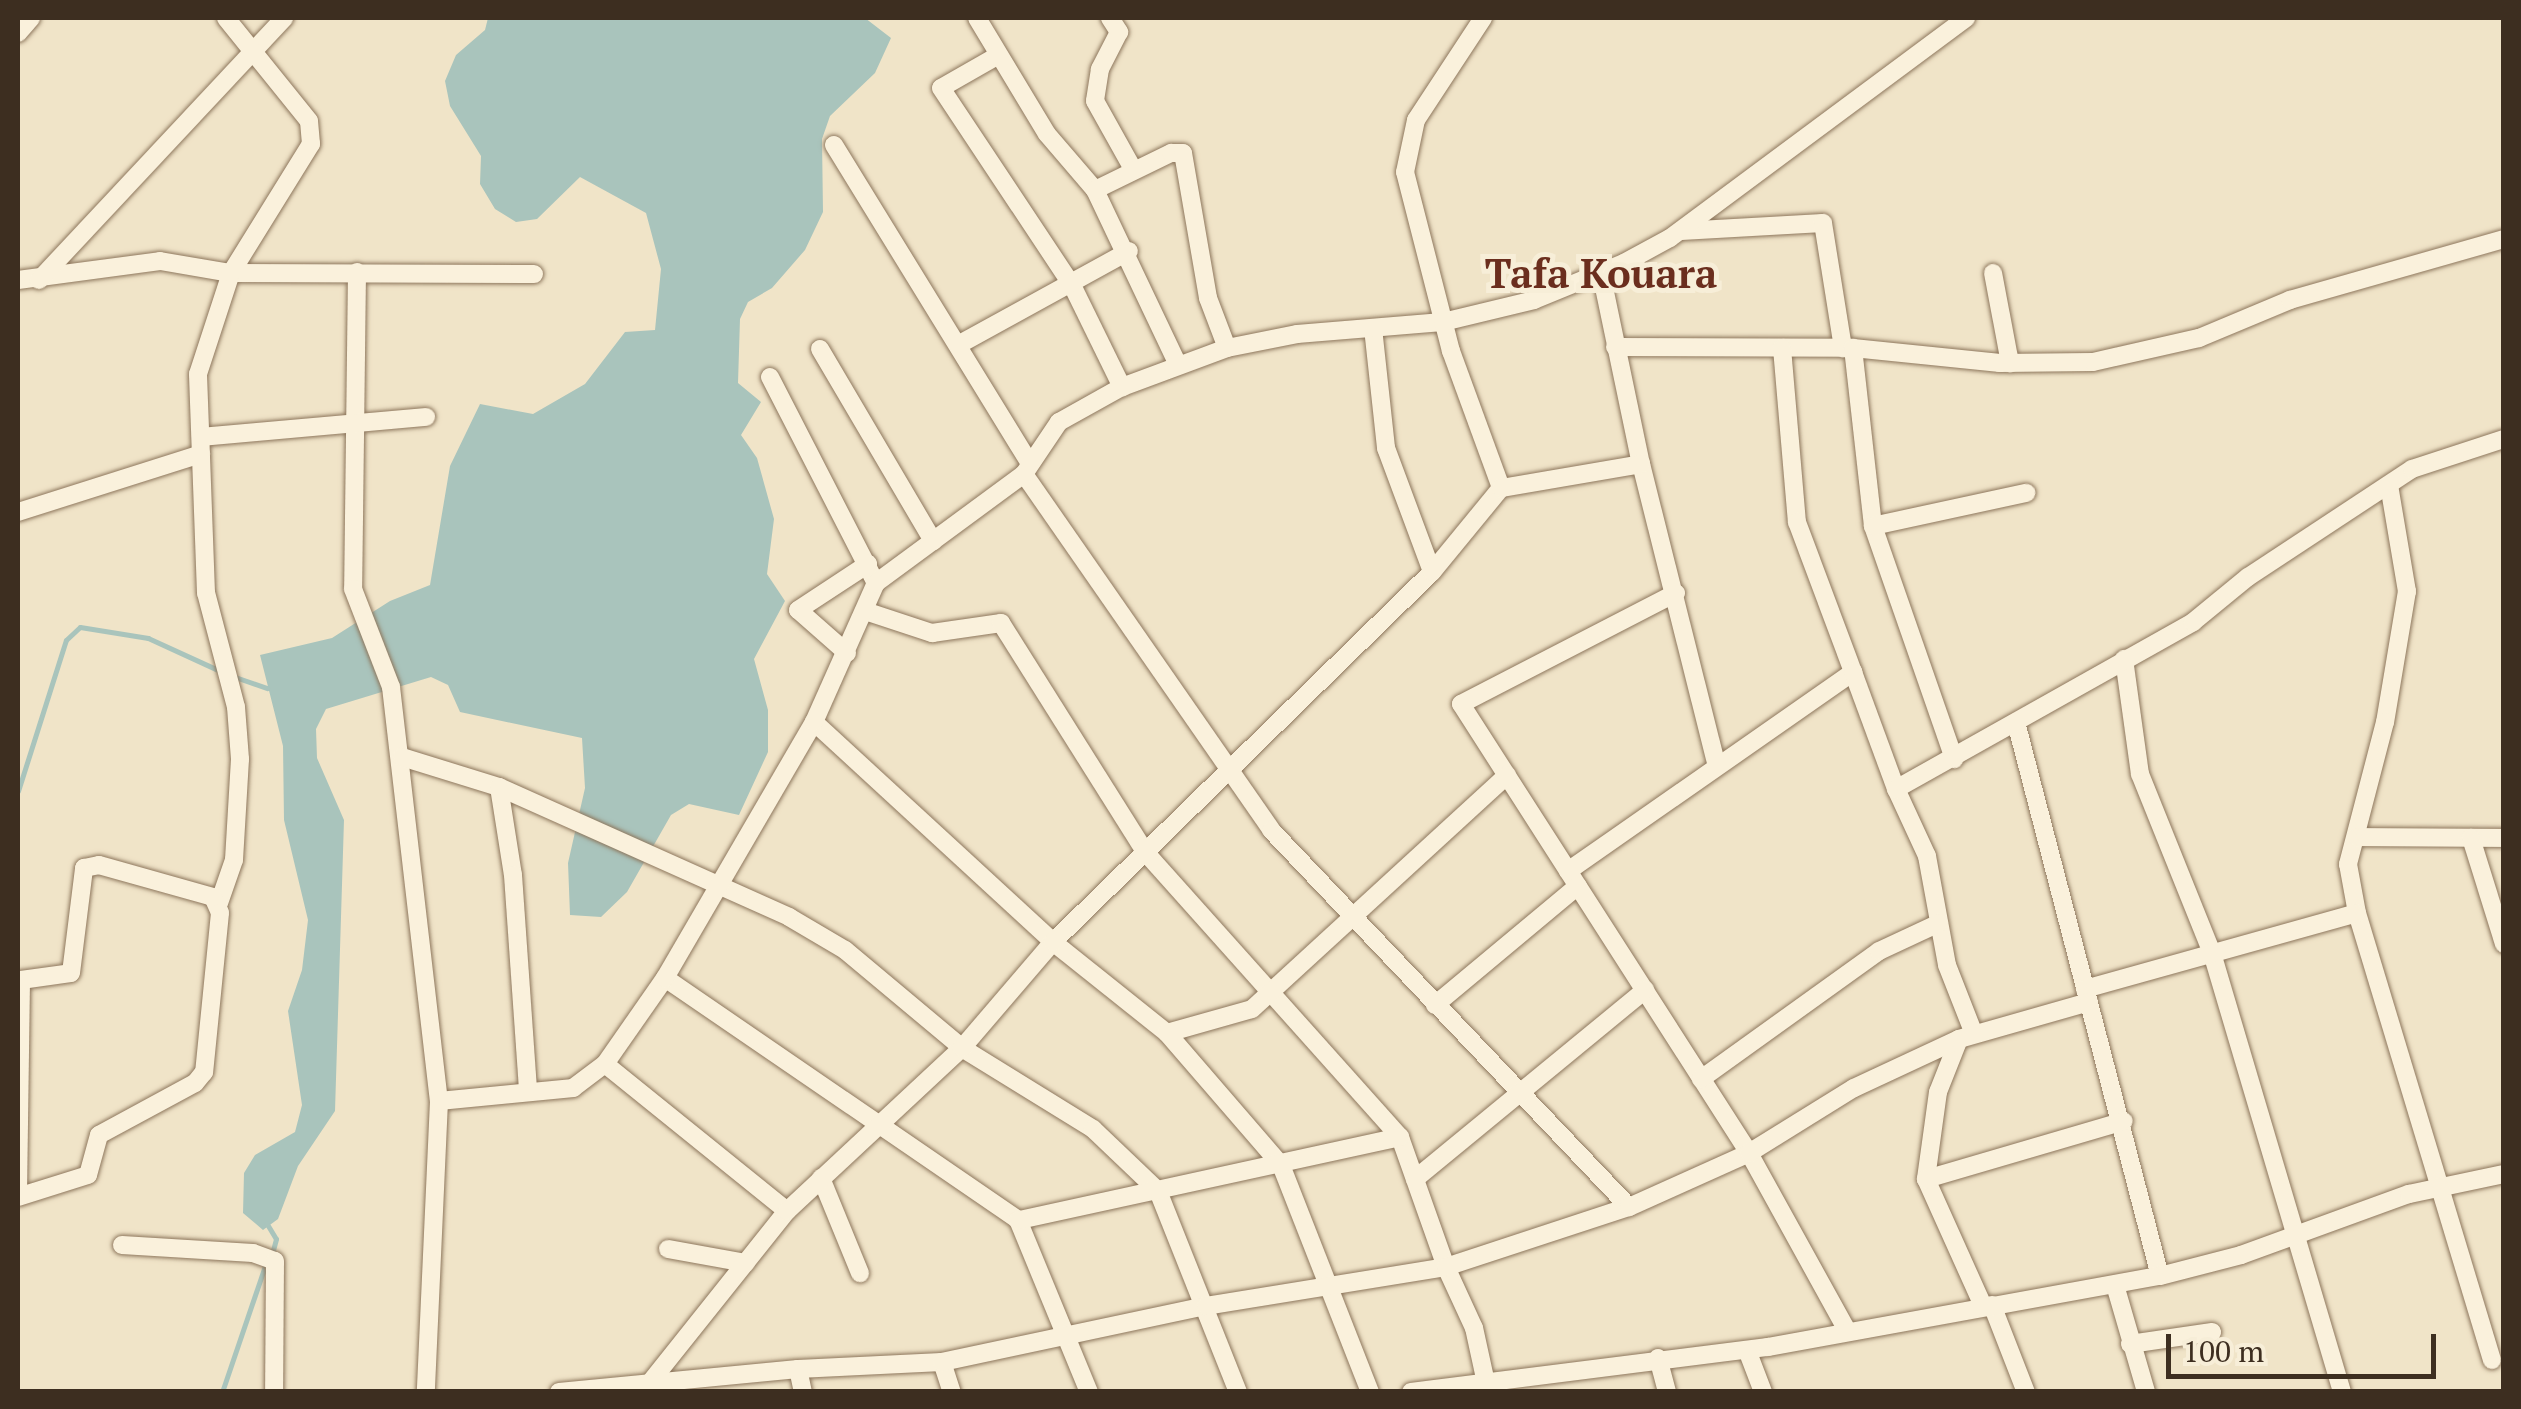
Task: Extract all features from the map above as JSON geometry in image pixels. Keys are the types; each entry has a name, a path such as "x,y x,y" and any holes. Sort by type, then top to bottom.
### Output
{"street":[{"path":"18,33 31,18"},
{"path":"219,904 99,864 84,868 71,973 21,980 18,1196 88,1175 100,1135 196,1083 204,1072 219,904 234,860 240,760 236,707 206,593 200,354 231,273 311,144 309,121 255,48 226,18"},
{"path":"38,280 284,18"},
{"path":"977,18 1047,134 1095,190 1129,251 1177,363"},
{"path":"1110,18 1119,32 1100,69 1094,101 1134,169"},
{"path":"1483,18 1416,120 1405,156 1443,322 1500,488"},
{"path":"438,1100 573,1088 605,1064 665,978 814,722 876,583 1027,468 1059,422 1122,386 1227,348 1443,322 1534,300 1602,273 1680,231 1966,18"},
{"path":"997,56 942,88 1072,285 1122,386"},
{"path":"834,145 958,346 1027,468 1271,830 1354,912 1435,1004 1629,1208"},
{"path":"1095,190 1134,169 1183,153 1208,298 1227,348"},
{"path":"1680,231 1823,223 1848,348 1874,526 1954,759"},
{"path":"1615,347 1848,348 2010,364 2093,362 2199,338 2290,300 2504,239"},
{"path":"958,346 1129,251"},
{"path":"18,280 160,260 231,273 534,274"},
{"path":"357,272 352,421 353,589 382,653 402,757 438,1100 426,1392"},
{"path":"1993,272 2010,364"},
{"path":"1602,273 1640,464 1676,593 1716,763"},
{"path":"1373,328 1386,448 1432,572"},
{"path":"1782,348 1797,522 1896,790 1927,856 1966,1037 1938,1092 1926,1178 2026,1392"},
{"path":"820,349 934,541"},
{"path":"770,378 876,583"},
{"path":"18,512 201,446 352,421 426,417"},
{"path":"1896,790 2016,726 2124,659 2193,622 2248,577 2412,469 2504,440"},
{"path":"648,1385 787,1211 962,1048 1054,942 1234,772 1432,572 1500,488 1640,464"},
{"path":"2389,485 2407,590 2358,837 2348,864 2357,912 2492,1360"},
{"path":"1874,526 2026,493"},
{"path":"847,654 798,610 868,564"},
{"path":"1676,593 1461,704 1749,1153 1846,1329"},
{"path":"865,610 932,634 1001,623 1146,853 1400,1137 1488,1385"},
{"path":"2124,659 2140,774 2212,953 2292,1237 2342,1392"},
{"path":"1435,1004 1573,878 1716,763 1853,672"},
{"path":"814,722 1054,942 1167,1033 1282,1165 1370,1392"},
{"path":"2016,726 2124,1121 2160,1276"},
{"path":"402,757 498,787 716,885 845,950 962,1048 1093,1129 1158,1190 1238,1392"},
{"path":"1167,1033 1252,1009 1507,775"},
{"path":"498,787 513,875 528,1090"},
{"path":"2358,837 2504,838"},
{"path":"2471,838 2504,944"},
{"path":"559,1392 798,1369 942,1362 1206,1306 1446,1267 1629,1208 1749,1153 1854,1088 1966,1037 2212,953 2357,912"},
{"path":"1702,1078 1879,951 1939,923"},
{"path":"665,978 881,1122 1018,1220 1089,1392"},
{"path":"1415,1179 1644,990"},
{"path":"605,1064 787,1211"},
{"path":"1926,1178 2124,1121"},
{"path":"1018,1220 1400,1137"},
{"path":"1411,1392 1488,1385 1658,1358 1747,1350 1846,1329 2160,1276 2292,1237 2409,1194 2504,1174"},
{"path":"821,1178 860,1273"},
{"path":"122,1245 253,1253 274,1260 274,1392"},
{"path":"668,1249 746,1262"},
{"path":"2114,1285 2146,1392"},
{"path":"2130,1344 2212,1332"},
{"path":"1747,1350 1763,1392"},
{"path":"1658,1358 1667,1392"},
{"path":"942,1362 952,1392"},
{"path":"798,1369 803,1392"}],"water":[{"path":"488,18 865,18 891,38 875,73 830,116 822,139 823,212 805,250 772,288 748,302 740,319 738,383 761,402 741,435 757,458 774,519 767,574 785,601 754,659 768,710 768,752 739,815 689,804 671,815 627,892 601,917 570,915 568,863 585,788 582,738 460,712 448,685 431,677 326,709 316,729 317,758 344,820 335,1111 298,1166 278,1219 263,1230 243,1213 244,1173 255,1155 295,1132 302,1105 288,1011 302,970 308,920 284,820 283,746 260,655 332,638 390,601 430,585 450,466 480,404 533,414 585,384 625,332 655,330 661,269 646,213 580,177 537,219 516,222 495,209 480,184 481,156 450,106 445,81 456,55 485,30"}],"waterway":[{"path":"18,791 66,640 80,627 148,638 220,671"},
{"path":"235,677 267,688"},
{"path":"267,1224 276,1239 272,1254"},
{"path":"222,1392 266,1263"}],"district":[{"name":"Tafa Kouara","path":"1601,273"}]}
